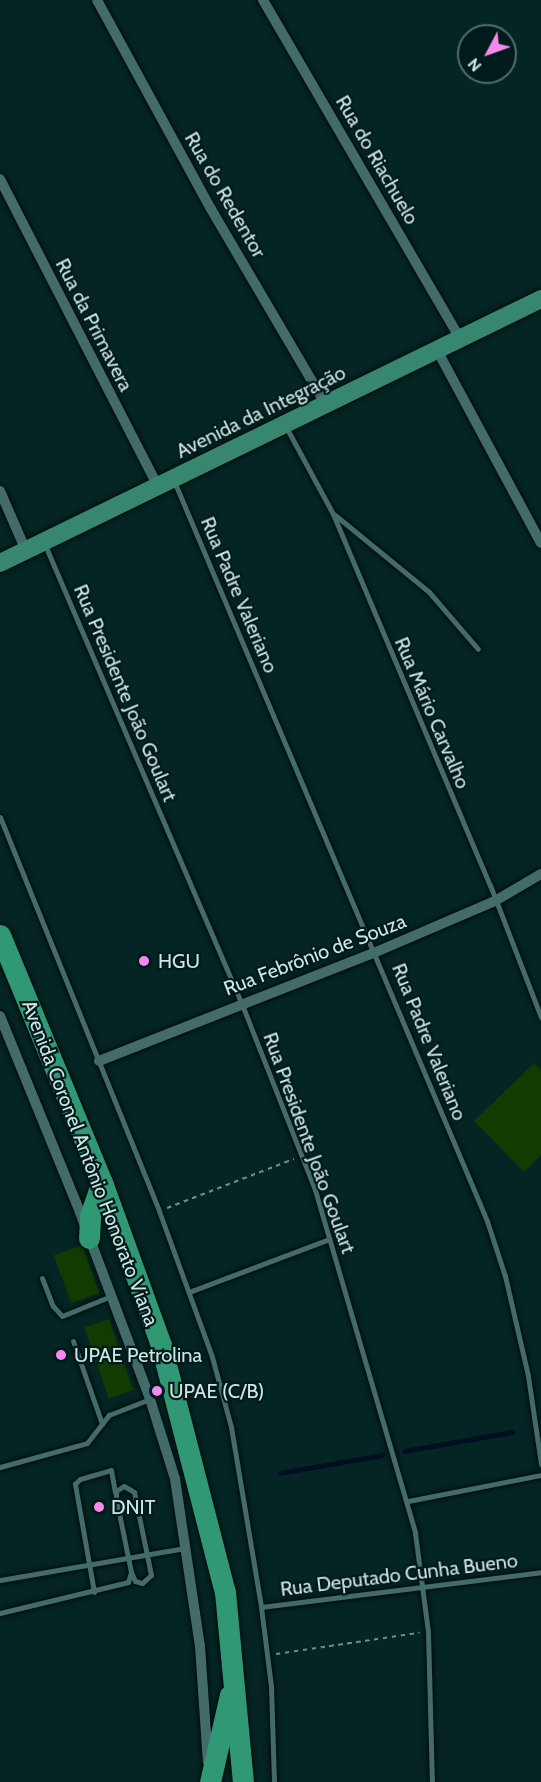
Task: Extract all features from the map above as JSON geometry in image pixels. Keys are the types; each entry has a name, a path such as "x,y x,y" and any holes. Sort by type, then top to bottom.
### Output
{"highway":[{"name":"Avenida Coronel Antônio Honorato Viana","path":"0,934 102,1182 161,1346 213,1535 235,1674 244,1778"},
{"path":"89,1238 90,1216 102,1182"},
{"path":"210,1782 235,1674"}],"main road":[{"name":"Avenida da Integração","path":"0,563 27,553 541,299"}],"street":[{"name":"Rua do Redentor","path":"96,0 211,209 326,405"},
{"name":"Rua do Riachuelo","path":"263,0 460,339"},
{"name":"Rua da Primavera","path":"0,179 165,483"},
{"path":"437,350 541,543"},
{"path":"0,492 27,553"},
{"name":"Rua Febrônio de Souza","path":"99,1061 241,1002 376,952 495,901 541,874"},
{"path":"0,1017 89,1238 150,1400 176,1479 200,1646 210,1782"}],"lane":[{"name":"Rua Mário Carvalho","path":"285,426 333,514 495,901 541,1017"},
{"name":"Rua Padre Valeriano","path":"165,483 376,952 487,1221 505,1276 528,1376 538,1429 541,1464"},
{"path":"333,514 429,592 478,649"},
{"name":"Rua Presidente João Goulart","path":"45,544 241,1002 301,1156 329,1239 408,1501 428,1632 432,1782"},
{"path":"0,817 159,1211 189,1292 231,1427 268,1655 274,1782"},
{"path":"189,1292 329,1239"},
{"path":"42,1278 53,1306 62,1316 72,1315 111,1296"},
{"path":"73,1341 102,1424"},
{"path":"0,1467 87,1443 118,1409 150,1400"},
{"path":"94,1592 75,1484 88,1476 111,1470 116,1498 131,1572 135,1581 148,1580 151,1575 134,1491 124,1486 116,1491 116,1498"},
{"path":"408,1501 541,1475"},
{"path":"0,1580 187,1547"},
{"path":"0,1612 125,1585 131,1572"},
{"name":"Rua Deputado Cunha Bueno","path":"261,1607 422,1584 541,1572"}],"path":[{"path":"159,1211 301,1156"},
{"path":"268,1655 428,1632"}],"green space":[{"path":"534,1063 541,1070 541,1155 524,1172 474,1121"},
{"path":"82,1245 99,1293 71,1303 54,1255"},
{"path":"109,1319 133,1390 109,1398 84,1327"}],"waterway":[{"path":"405,1451 512,1432"},
{"path":"280,1473 382,1455"}],"place":[{"name":"HGU","path":"144,961"},
{"name":"UPAE Petrolina","path":"61,1355"},
{"name":"UPAE (C/B)","path":"157,1391"},
{"name":"DNIT","path":"99,1507"}]}
